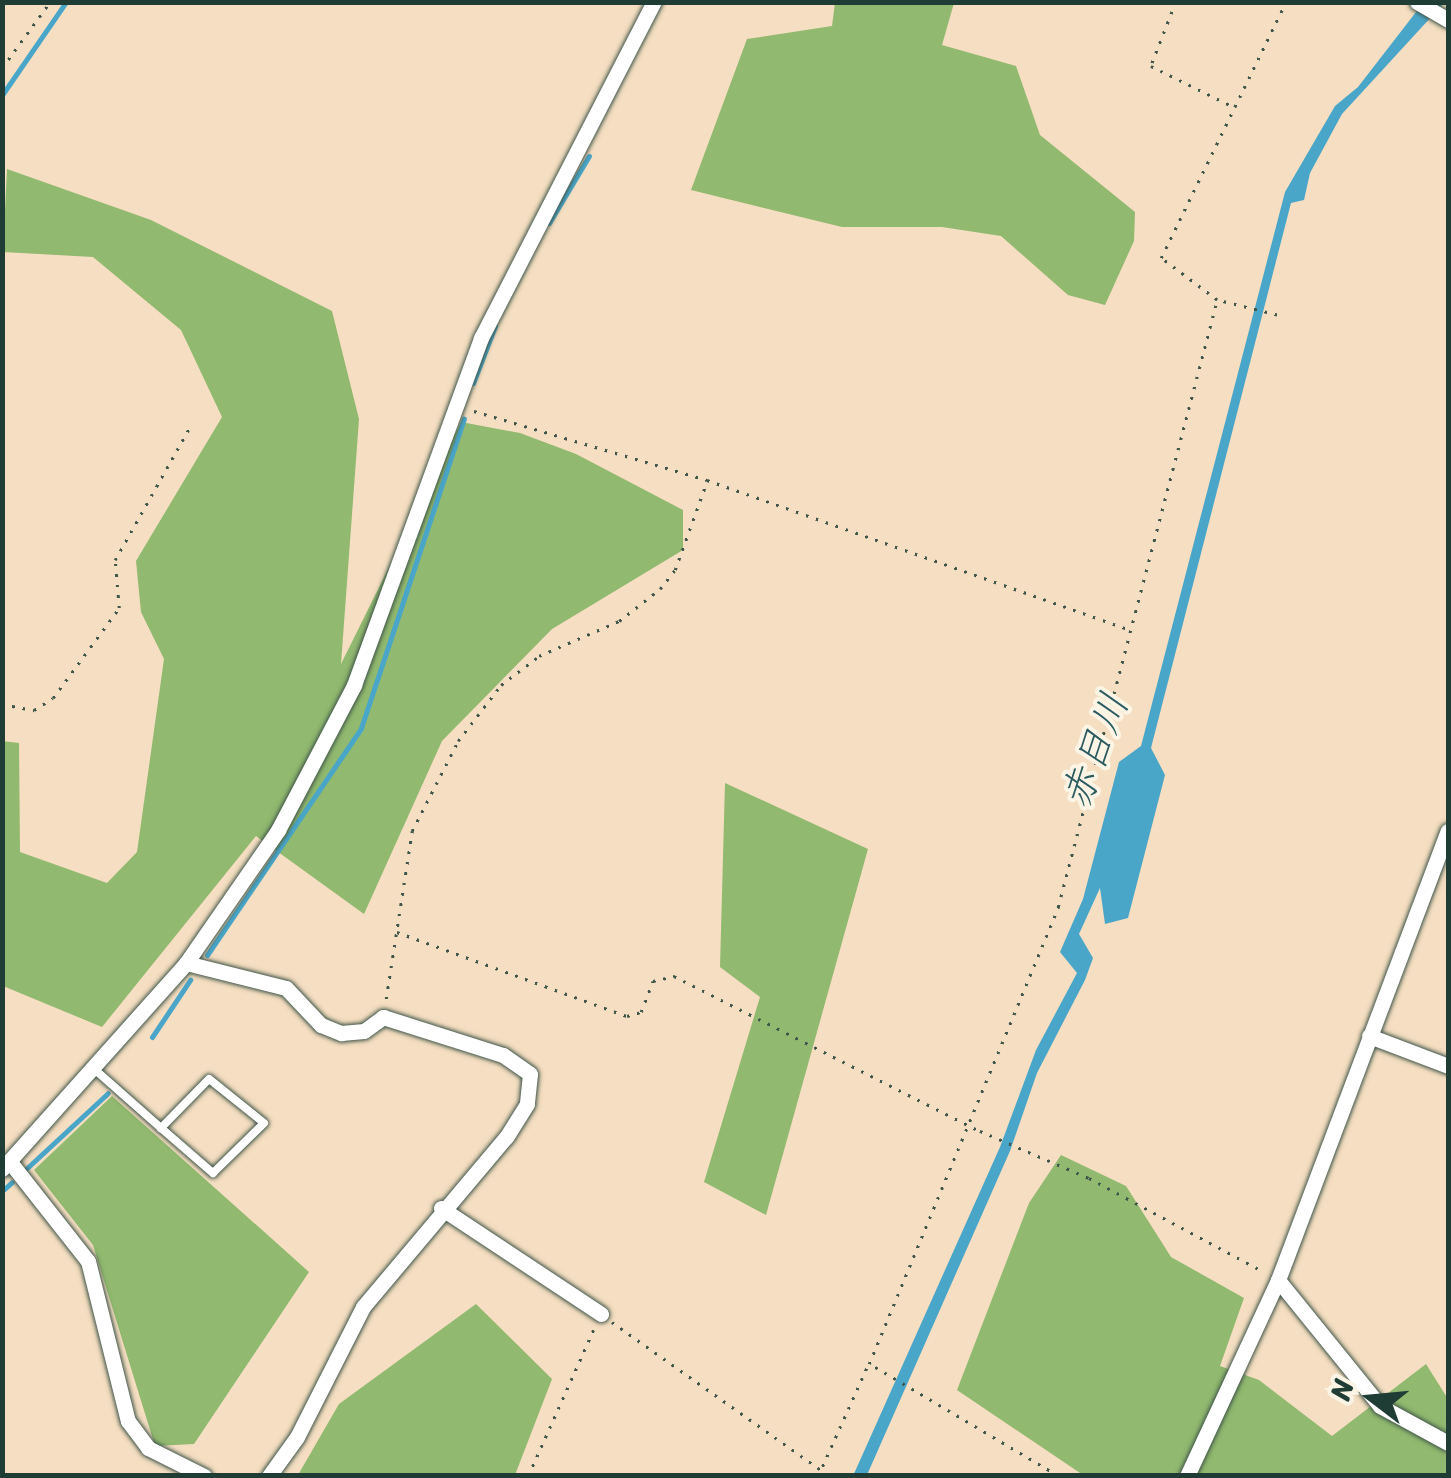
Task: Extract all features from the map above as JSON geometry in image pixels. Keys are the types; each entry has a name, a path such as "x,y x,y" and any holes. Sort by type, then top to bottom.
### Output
{"street":[{"path":"204,1476 148,1448 128,1421 88,1261 6,1166 186,963 278,830 354,685 454,404 520,250 654,2"},
{"path":"1417,2 1448,20"},
{"path":"1187,1476 1278,1280 1448,831"},
{"path":"186,963 286,988 321,1025 341,1033 364,1031 383,1017 504,1055 530,1074 527,1104 506,1137 440,1208 363,1307 297,1436 269,1476"},
{"path":"1370,1036 1448,1066"},
{"path":"440,1208 601,1314"},
{"path":"1278,1280 1380,1406 1448,1443"}],"lane":[{"path":"93,1068 213,1173 264,1123 210,1079 162,1128"}],"path":[{"path":"2,68 50,2"},
{"path":"1176,2 1151,66 1234,106"},
{"path":"1277,315 1217,300 1161,258 1286,2"},
{"path":"818,1476 869,1364 1058,907 1217,300"},
{"path":"454,404 707,480 1132,631"},
{"path":"2,704 34,710 53,698 119,608 115,560 192,425"},
{"path":"383,1017 412,831 458,741 514,675 539,656 619,621 660,590 675,570 707,480"},
{"path":"397,932 626,1016 640,1012 653,981 674,976 980,1132 1089,1178 1278,1280"},
{"path":"528,1476 601,1314 821,1470"},
{"path":"869,1364 1058,1476"}],"green space":[{"path":"835,3 954,3 942,45 1016,66 1040,135 1135,212 1134,241 1105,305 1068,295 1001,236 942,227 842,227 691,190 747,39 832,26"},
{"path":"7,169 151,220 332,311 359,419 341,664 461,422 520,433 576,454 683,510 683,550 552,629 442,741 364,914 256,836 102,1027 3,986 2,741 19,743 20,852 107,883 137,852 164,659 141,612 136,561 222,417 181,330 93,257 3,252"},
{"path":"725,783 868,849 766,1215 704,1182 760,997 720,967"},
{"path":"112,1096 309,1272 194,1444 155,1446 93,1245 34,1170"},
{"path":"1061,1155 1126,1186 1171,1257 1244,1298 1220,1366 1259,1380 1332,1436 1426,1364 1448,1399 1448,1475 1083,1475 957,1390 1029,1203"},
{"path":"476,1304 552,1379 515,1475 298,1475 339,1404"}],"water":[{"name":"赤目川","path":"1423,3 1444,3 1342,114 1310,173 1304,200 1291,203 1151,748 1165,775 1128,918 1105,924 1100,888 1079,934 1093,958 1085,980 1037,1073 1010,1151 867,1475 853,1476 1000,1147 1036,1050 1077,973 1060,952 1083,899 1119,762 1141,746 1285,192 1335,106 1358,87"}],"waterway":[{"path":"2,95 66,2"},
{"path":"549,223 589,156"},
{"path":"473,383 495,326"},
{"path":"207,955 361,728 464,419"},
{"path":"152,1037 190,980"},
{"path":"27,1168 108,1093"},
{"path":"2,1191 12,1182"}]}
